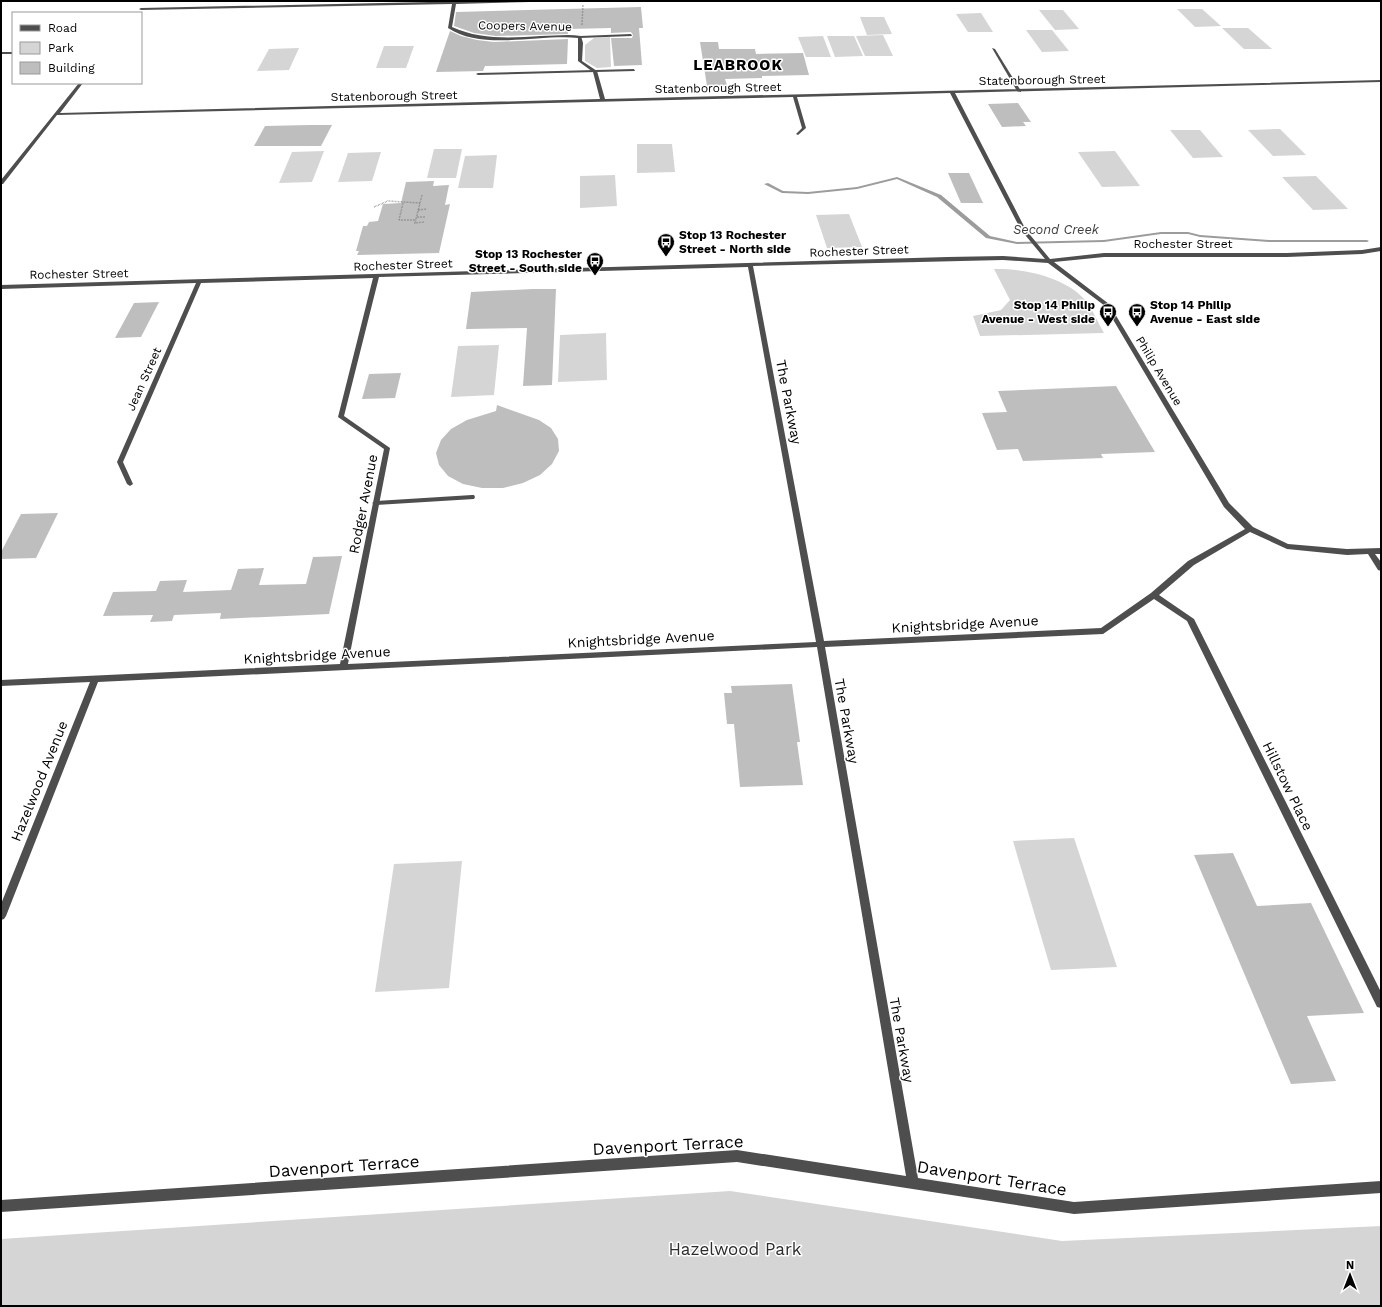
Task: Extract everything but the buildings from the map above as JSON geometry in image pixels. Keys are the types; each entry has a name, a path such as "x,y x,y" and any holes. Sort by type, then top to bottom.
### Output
{"street":[{"path":"141,9 530,1"},
{"name":"Coopers Avenue","path":"454,3 450,28 458,32 482,38 631,35"},
{"path":"139,12 144,5"},
{"name":"Coopers Avenue","path":"580,37 580,61 595,72"},
{"path":"993,49 1019,90"},
{"path":"1,53 12,53"},
{"path":"478,74 634,70"},
{"path":"595,72 603,101"},
{"name":"Statenborough Street","path":"56,114 1381,81"},
{"path":"1,183 80,84"},
{"name":"Philip Avenue","path":"952,92 1024,230 1049,261 1107,305 1226,505 1250,529"},
{"path":"795,96 804,128 798,134"},
{"name":"Rochester Street","path":"1,287 1003,258 1049,261 1104,255 1287,255 1362,252 1381,249"},
{"name":"The Parkway","path":"750,265 820,644 913,1182"},
{"name":"Rodger Avenue","path":"343,667 387,448 341,417 376,277"},
{"name":"Jean Street","path":"130,484 120,462 199,282"},
{"path":"376,503 472,497"},
{"path":"1250,529 1287,546 1347,552 1381,551"},
{"name":"Knightsbridge Avenue","path":"1,683 1103,631 1154,595 1191,563 1250,529"},
{"path":"1370,552 1381,568"},
{"name":"Hillstow Place","path":"1154,595 1190,619 1381,1003"},
{"name":"Hazelwood Avenue","path":"1,916 94,679"},
{"name":"Davenport Terrace","path":"1,1206 737,1156 1074,1208 1381,1186"}],"path":[{"path":"582,26 583,4"},
{"path":"422,195 415,223 424,222"},
{"path":"374,207 388,201 420,203"},
{"path":"404,203 399,220 426,217"},
{"path":"418,210 427,210"}],"green space":[{"path":"1177,9 1202,9 1221,26 1195,27"},
{"path":"1039,10 1063,10 1079,29 1055,30"},
{"path":"981,13 993,32 968,32 956,14"},
{"path":"860,17 884,17 892,34 867,35"},
{"path":"1222,28 1248,28 1272,49 1244,49"},
{"path":"1026,30 1052,30 1069,51 1042,52"},
{"path":"883,35 893,56 865,56 856,36"},
{"path":"823,36 831,57 806,57 798,37"},
{"path":"827,36 854,36 863,56 835,57"},
{"path":"610,37 611,67 597,68 585,61 585,45 594,38"},
{"path":"384,46 414,46 406,68 376,68"},
{"path":"299,48 289,70 257,71 269,49"},
{"path":"1280,129 1306,155 1273,156 1248,130"},
{"path":"1170,130 1200,130 1223,157 1193,158"},
{"path":"637,144 672,144 675,172 637,173"},
{"path":"434,149 462,149 456,178 427,178"},
{"path":"324,151 312,182 279,183 292,152"},
{"path":"1115,151 1140,186 1102,187 1078,152"},
{"path":"381,152 372,181 338,182 348,153"},
{"path":"497,155 493,188 458,188 465,156"},
{"path":"615,175 617,206 580,208 580,176"},
{"path":"1316,176 1348,209 1313,210 1282,177"},
{"path":"849,214 862,247 827,248 816,215"},
{"path":"994,269 1030,272 1055,280 1067,286 1086,301 1104,333 980,336 973,316 1001,310 1010,300"},
{"path":"606,333 607,380 558,382 560,335"},
{"path":"499,345 494,395 451,397 458,346"},
{"path":"1074,838 1117,967 1051,970 1013,841"},
{"path":"462,861 449,988 375,992 394,864"},
{"name":"Hazelwood Park","path":"730,1191 1062,1241 1381,1226 1381,1306 1,1306 1,1239"}],"waterway":[{"name":"Second Creek","path":"766,184 782,192 808,193 857,188 897,178 939,196 988,237 1017,243 1104,241 1161,233 1188,233 1200,236 1269,241 1367,241"}],"place":[{"name":"Stop 13 Rochester Street - North side","path":"666,257"},
{"name":"Stop 13 Rochester Street - South side","path":"595,276"},
{"name":"Stop 14 Philip Avenue - West side","path":"1108,327"},
{"name":"Stop 14 Philip Avenue - East side","path":"1137,327"}],"district":[{"name":"LEABROOK","path":"738,65"}]}
